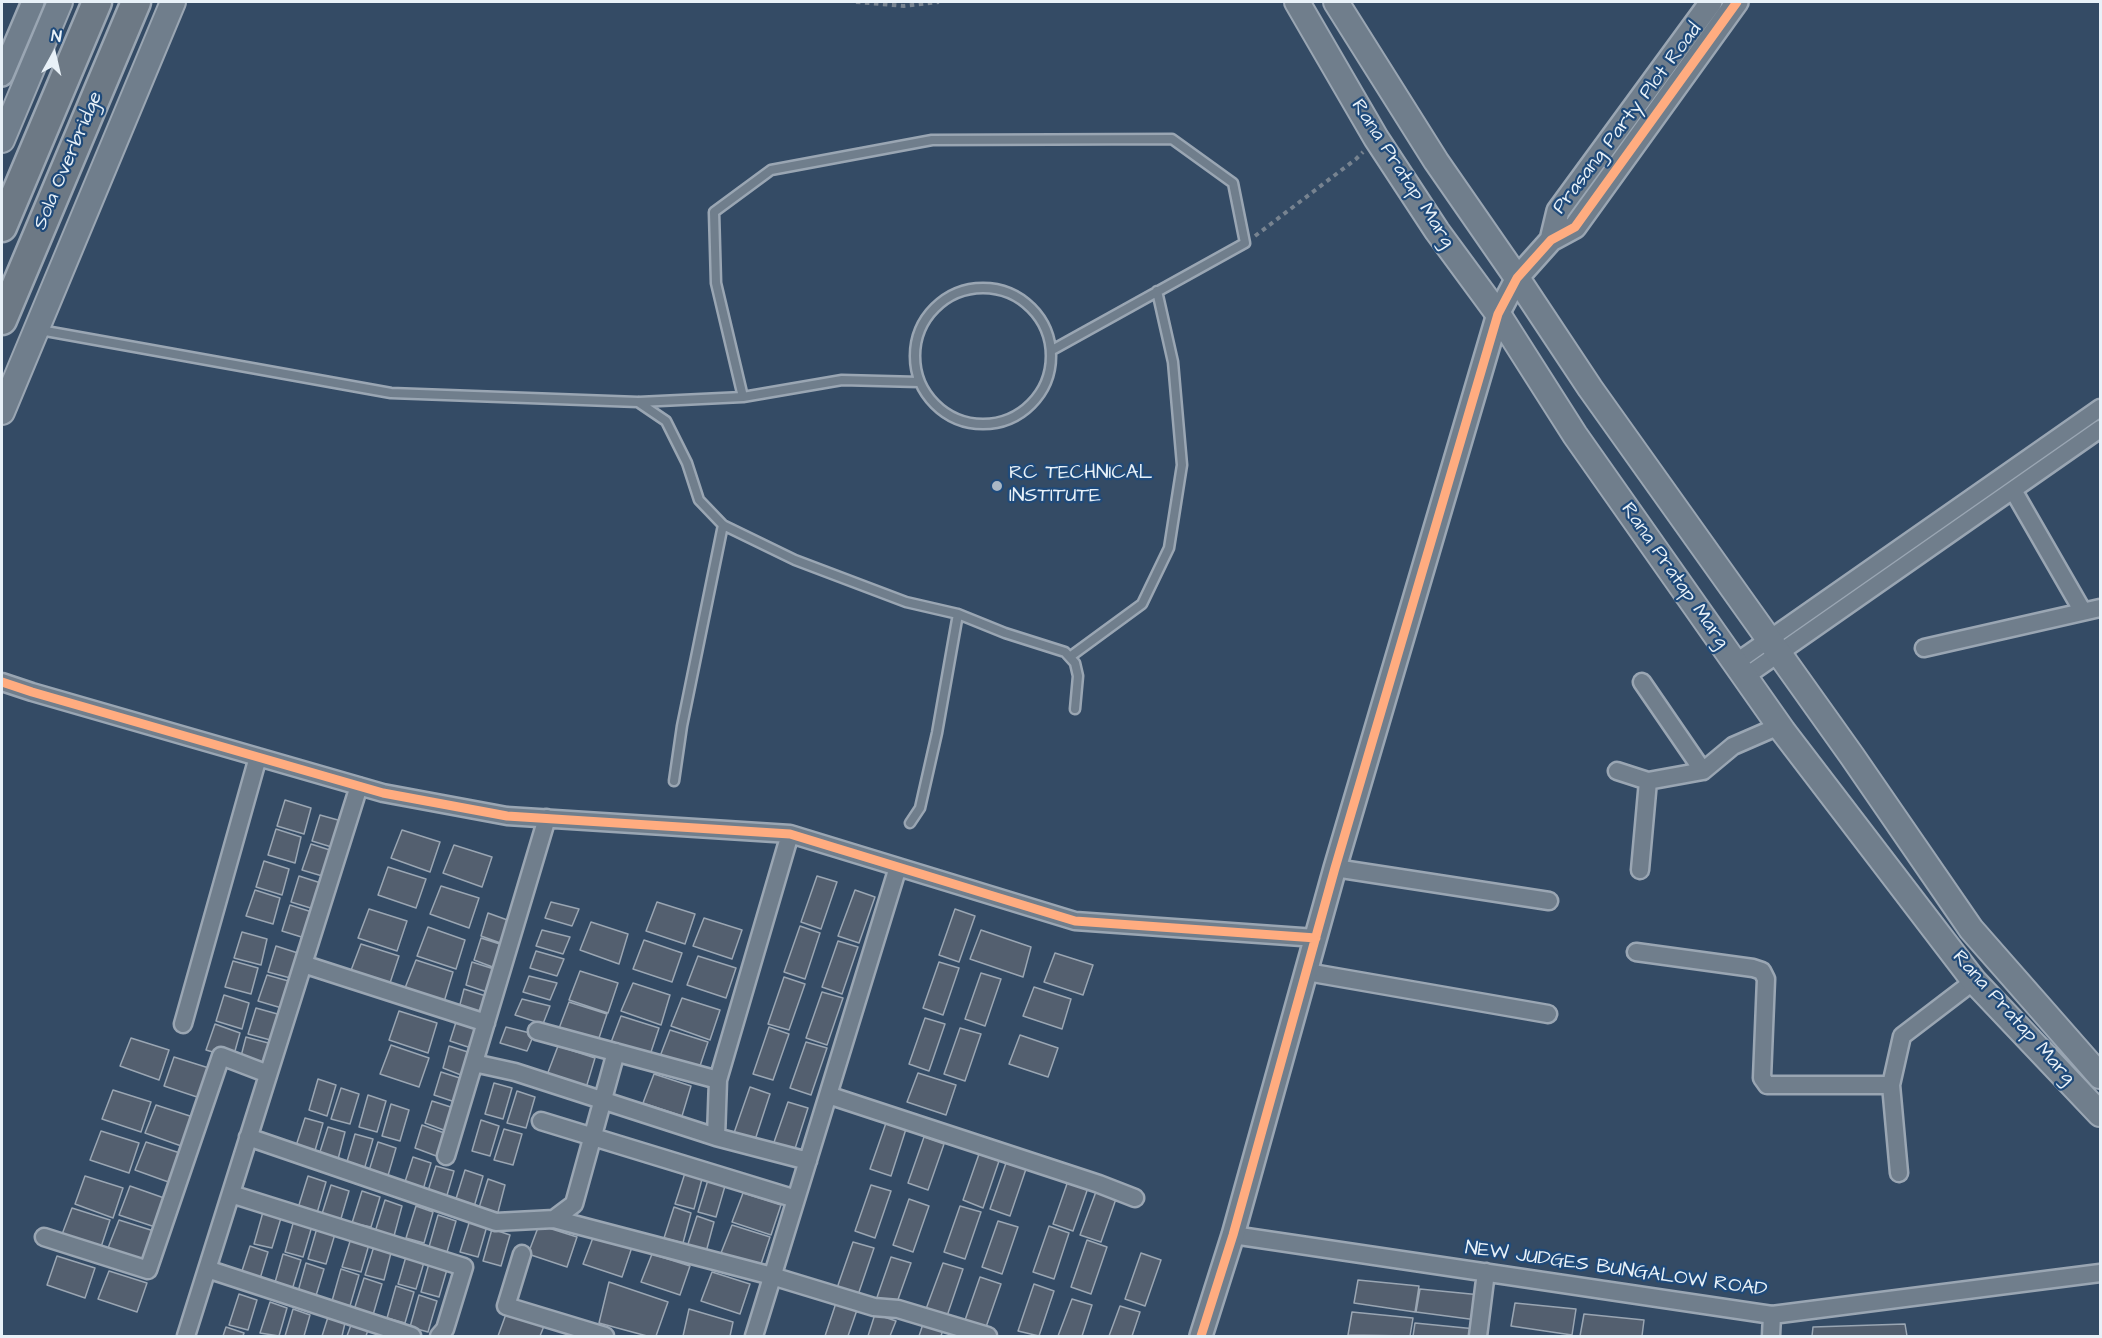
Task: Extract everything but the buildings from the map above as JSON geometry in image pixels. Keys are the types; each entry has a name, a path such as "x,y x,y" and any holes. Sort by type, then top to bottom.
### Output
{"highway":[{"name":"Sola Overbridge","path":"2,227 97,2"},
{"name":"Sola Overbridge","path":"2,320 136,2"}],"main road":[{"path":"2,140 60,2"},
{"path":"2,412 173,2"},
{"name":"Rana Pratap Marg","path":"1297,2 1374,135 1437,231 1498,314 1575,435 1779,726 1974,981 2100,1114"},
{"name":"Rana Pratap Marg","path":"1336,2 1436,161 1590,388 1971,929 2100,1076"},
{"path":"1374,135 1405,112"}],"street":[{"path":"2,75 33,2"},
{"name":"Prasang Party Plot Road","path":"1551,240 1558,211 1711,2"},
{"name":"Prasang Party Plot Road","path":"1202,1336 1233,1235 1335,868 1498,314 1517,278 1551,240 1575,227 1737,2"},
{"path":"1740,670 2100,408"},
{"path":"1773,646 2013,490 2096,433 2082,421"},
{"path":"2013,490 2082,610"},
{"path":"1924,648 2082,610 2100,608"},
{"path":"2,682 383,793 507,816 790,834 1075,921 1316,938"},
{"path":"1642,682 1702,771"},
{"path":"1617,771 1648,781 1702,771 1733,746 1779,726"},
{"path":"183,1024 258,757"},
{"path":"1640,870 1648,781"},
{"path":"186,1336 359,786"},
{"path":"446,1156 547,818"},
{"path":"716,1137 718,1080 790,834"},
{"path":"754,1336 898,867"},
{"path":"1335,868 1549,901"},
{"path":"1636,952 1762,971 1766,979 1762,1078 1767,1085 1891,1086"},
{"path":"303,964 486,1023"},
{"path":"1306,972 1548,1014"},
{"path":"1899,1173 1891,1086 1902,1036 1974,981"},
{"path":"537,1030 718,1080"},
{"path":"554,1219 574,1204 616,1052"},
{"path":"44,1237 148,1270 221,1056 268,1074"},
{"path":"474,1063 515,1072 716,1137 808,1161"},
{"path":"828,1095 1135,1198"},
{"path":"541,1121 796,1199"},
{"path":"248,1137 496,1222 554,1219 772,1276 874,1307 898,1309 988,1336"},
{"path":"231,1194 464,1267 445,1329 439,1336"},
{"name":"NEW JUDGES BUNGALOW ROAD","path":"1233,1235 1772,1315 2100,1273"},
{"path":"522,1254 506,1306 605,1336"},
{"path":"207,1269 412,1336"},
{"path":"1478,1336 1486,1272"},
{"path":"1771,1336 1772,1315"}],"lane":[{"path":"744,397 716,284 714,212 771,170 932,140 1172,139 1233,183 1245,243 1054,349"},
{"path":"998,287 1038,311 1054,349 1046,388 1020,416 999,424 968,423 933,403 919,382 914,356 919,330 938,303 962,289 998,287"},
{"path":"1071,656 1142,604 1169,548 1182,465 1173,362 1157,291"},
{"path":"36,330 391,393 639,402 744,397 842,380 919,382"},
{"path":"639,402 666,421 687,463 699,500 723,525 795,560 906,602 958,614 1005,633 1065,652 1075,663 1078,676 1075,709"},
{"path":"674,781 682,726 723,525"},
{"path":"910,823 920,808 938,733 958,614"}],"path":[{"path":"856,2 904,6 939,2"},
{"path":"1245,243 1356,159 1374,135"}],"cycle path":[{"path":"1201,1336 1233,1235 1335,868 1498,314 1517,278 1551,240 1575,227 1737,2"},
{"path":"2,682 383,793 507,816 790,834 1075,921 1316,938"}],"place":[{"name":"RC TECHNICAL INSTITUTE","path":"997,486"}]}
